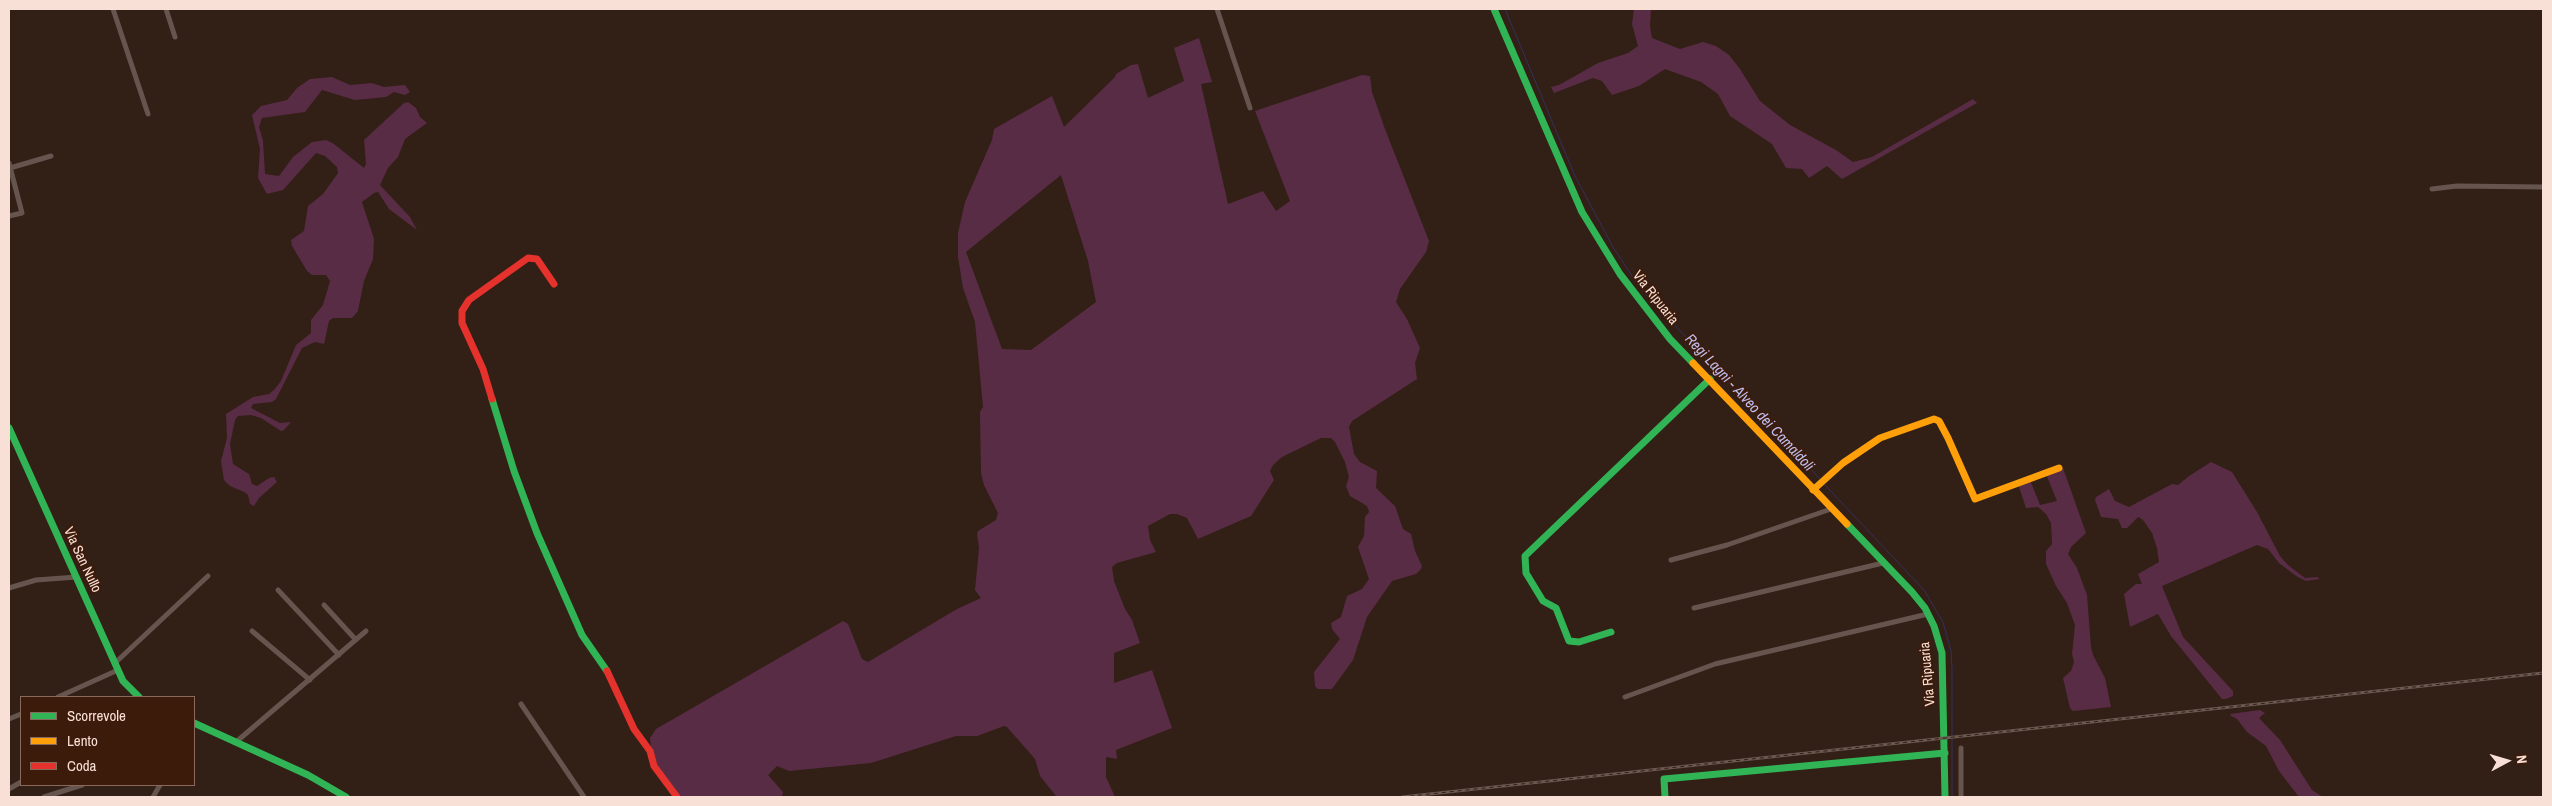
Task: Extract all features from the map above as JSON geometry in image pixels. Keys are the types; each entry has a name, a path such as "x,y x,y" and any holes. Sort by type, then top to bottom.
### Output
{"street":[{"path":"113,9 148,114"},
{"path":"166,9 175,37"},
{"path":"1217,9 1250,108"},
{"name":"Via Ripuaria","path":"1494,9 1582,212 1620,274 1645,309 1815,488 1831,509 1912,592 1928,614 1934,626 1942,653 1945,797"},
{"path":"9,216 22,213 9,166 51,156"},
{"path":"2432,189 2457,186 2543,187"},
{"path":"554,284 537,259 528,258 469,300 462,311 462,323 482,369 514,471 537,533 544,543 582,635 607,670 634,729 650,751 659,775 677,797"},
{"path":"1611,632 1579,642 1569,641 1556,608 1543,601 1526,573 1525,556 1710,379"},
{"path":"1815,488 1843,463 1880,438 1934,419 1939,421 1948,438 1975,499 2059,468"},
{"name":"Via San Nullo","path":"10,433 77,577 116,667 123,681 138,696"},
{"path":"1672,560 1727,545 1831,509"},
{"path":"1694,608 1882,563"},
{"path":"60,696 116,667 208,576"},
{"path":"9,588 36,580 77,577"},
{"path":"278,590 339,655"},
{"path":"324,605 356,640"},
{"path":"1625,697 1715,664 1928,614"},
{"path":"252,631 310,680"},
{"path":"236,742 366,631"},
{"path":"521,704 584,797"},
{"path":"195,722 308,775 346,797"},
{"path":"1961,748 1961,797"},
{"path":"1665,797 1664,779 1945,753"},
{"path":"9,789 20,783"},
{"path":"44,797 79,786"},
{"path":"153,797 159,786"}],"shaded area":[{"path":"1634,9 1651,9 1650,26 1652,38 1680,49 1703,42 1716,46 1729,55 1760,101 1790,125 1836,150 1853,162 1872,157 1973,99 1977,103 1842,179 1827,166 1809,178 1802,169 1786,168 1772,144 1730,116 1718,94 1701,82 1665,69 1639,86 1612,95 1602,81 1593,78 1554,93 1551,87 1559,85 1598,63 1628,53 1638,46 1632,24"},
{"path":"1199,38 1212,82 1201,84 1228,204 1263,191 1276,211 1290,201 1255,111 1362,75 1370,76 1372,92 1385,129 1429,241 1426,252 1400,289 1396,302 1407,319 1420,348 1415,363 1417,379 1352,421 1349,427 1354,454 1360,462 1377,471 1376,488 1395,506 1403,529 1411,534 1415,551 1422,566 1421,569 1416,574 1392,581 1367,617 1353,660 1332,689 1318,689 1315,686 1314,672 1340,639 1332,629 1331,623 1341,617 1347,596 1362,589 1369,579 1358,547 1364,536 1365,517 1369,512 1367,506 1350,496 1346,486 1349,477 1345,462 1335,442 1331,438 1321,438 1282,457 1273,465 1270,471 1274,480 1251,516 1198,539 1187,518 1177,514 1170,514 1148,526 1150,540 1156,552 1117,563 1112,567 1114,581 1125,609 1132,620 1140,643 1114,653 1114,683 1152,670 1172,728 1116,750 1117,759 1106,757 1106,777 1115,797 1056,796 1040,776 1035,759 1007,727 1004,726 977,736 956,736 871,763 789,771 777,766 768,775 783,792 782,797 680,797 658,767 651,748 650,738 656,729 843,621 848,624 862,659 868,662 957,609 981,598 975,590 979,548 977,534 978,531 996,520 998,513 984,485 981,473 980,412 983,407 975,322 963,288 958,257 958,233 965,202 992,140 994,129 1052,96 1064,127 1116,74 1131,65 1138,64 1148,98 1184,81 1174,48","holes":["1061,175 1088,261 1096,302 1031,350 1002,349 966,252"]},
{"path":"332,77 350,85 372,83 384,87 405,85 410,92 405,95 394,92 386,97 355,100 322,90 305,112 262,118 259,127 263,141 265,174 279,176 293,157 312,142 326,140 334,144 364,168 366,164 364,140 404,103 408,102 416,108 420,117 427,123 405,139 398,157 388,168 380,185 410,217 417,230 389,209 378,192 362,202 374,239 373,259 364,281 358,311 352,318 333,318 329,321 324,344 315,342 302,348 276,399 272,402 253,404 251,408 280,423 291,422 284,430 281,431 261,418 251,415 238,416 235,420 230,444 233,464 249,474 252,484 257,486 274,477 277,482 259,498 254,506 250,504 248,495 230,486 224,480 221,461 227,438 226,414 253,397 269,394 274,390 281,381 296,345 311,333 311,320 323,305 330,281 326,275 312,275 307,271 292,246 291,240 304,231 308,206 323,194 338,173 337,167 325,156 316,153 283,190 267,194 258,178 260,149 252,115 261,106 287,100 297,88 310,79"},
{"path":"2211,462 2232,472 2257,512 2280,556 2288,565 2305,578 2317,577 2320,579 2306,581 2296,576 2279,563 2268,549 2257,545 2162,586 2183,637 2233,691 2233,696 2226,699 2222,699 2171,636 2158,614 2130,627 2124,594 2136,584 2142,584 2138,574 2159,562 2157,548 2152,533 2143,520 2138,517 2127,528 2122,528 2118,519 2101,517 2095,500 2096,497 2109,489 2115,501 2129,507 2172,484 2178,485"},
{"path":"2063,468 2086,533 2071,547 2068,554 2077,568 2087,595 2091,647 2105,678 2111,707 2073,711 2070,708 2063,678 2071,671 2074,662 2072,654 2075,625 2067,603 2056,586 2046,564 2046,551 2052,544 2051,523 2046,514 2038,507 2026,508 2018,484 2030,480 2040,505 2057,501 2046,474"},
{"path":"2260,710 2265,713 2259,718 2280,740 2312,790 2323,797 2299,797 2279,771 2266,746 2247,732 2237,719 2230,714"}],"waterway":[{"name":"Regi Lagni - Alveo dei Camaldoli","path":"1505,9 1575,176 1613,247 1636,282 1820,479"},
{"name":"Regi Lagni - Alveo dei Camaldoli","path":"1824,484 1924,590 1943,622 1951,651 1952,668 1952,797"}],"railway":[{"path":"1402,797 2543,673"}],"traffic: fast":[{"path":"1494,9 1582,212 1620,274 1670,339 1693,363"},
{"path":"1611,632 1579,642 1569,641 1556,608 1543,601 1526,573 1525,556 1710,379"},
{"path":"492,399 514,471 537,533 582,635 607,671"},
{"path":"9,428 123,681 138,696"},
{"path":"1847,524 1912,592 1925,608 1934,626 1942,653 1945,797"},
{"path":"195,723 308,775 346,797"},
{"path":"1665,797 1664,779 1945,753"}],"traffic: slow":[{"path":"1693,363 1847,524"},
{"path":"1813,490 1843,463 1880,438 1934,419 1939,421 1948,438 1975,499 2059,468"}],"traffic: jam":[{"path":"492,399 483,369 462,323 462,311 469,300 528,258 537,259 554,284"},
{"path":"607,671 634,729 650,751 654,766 677,797"}]}
